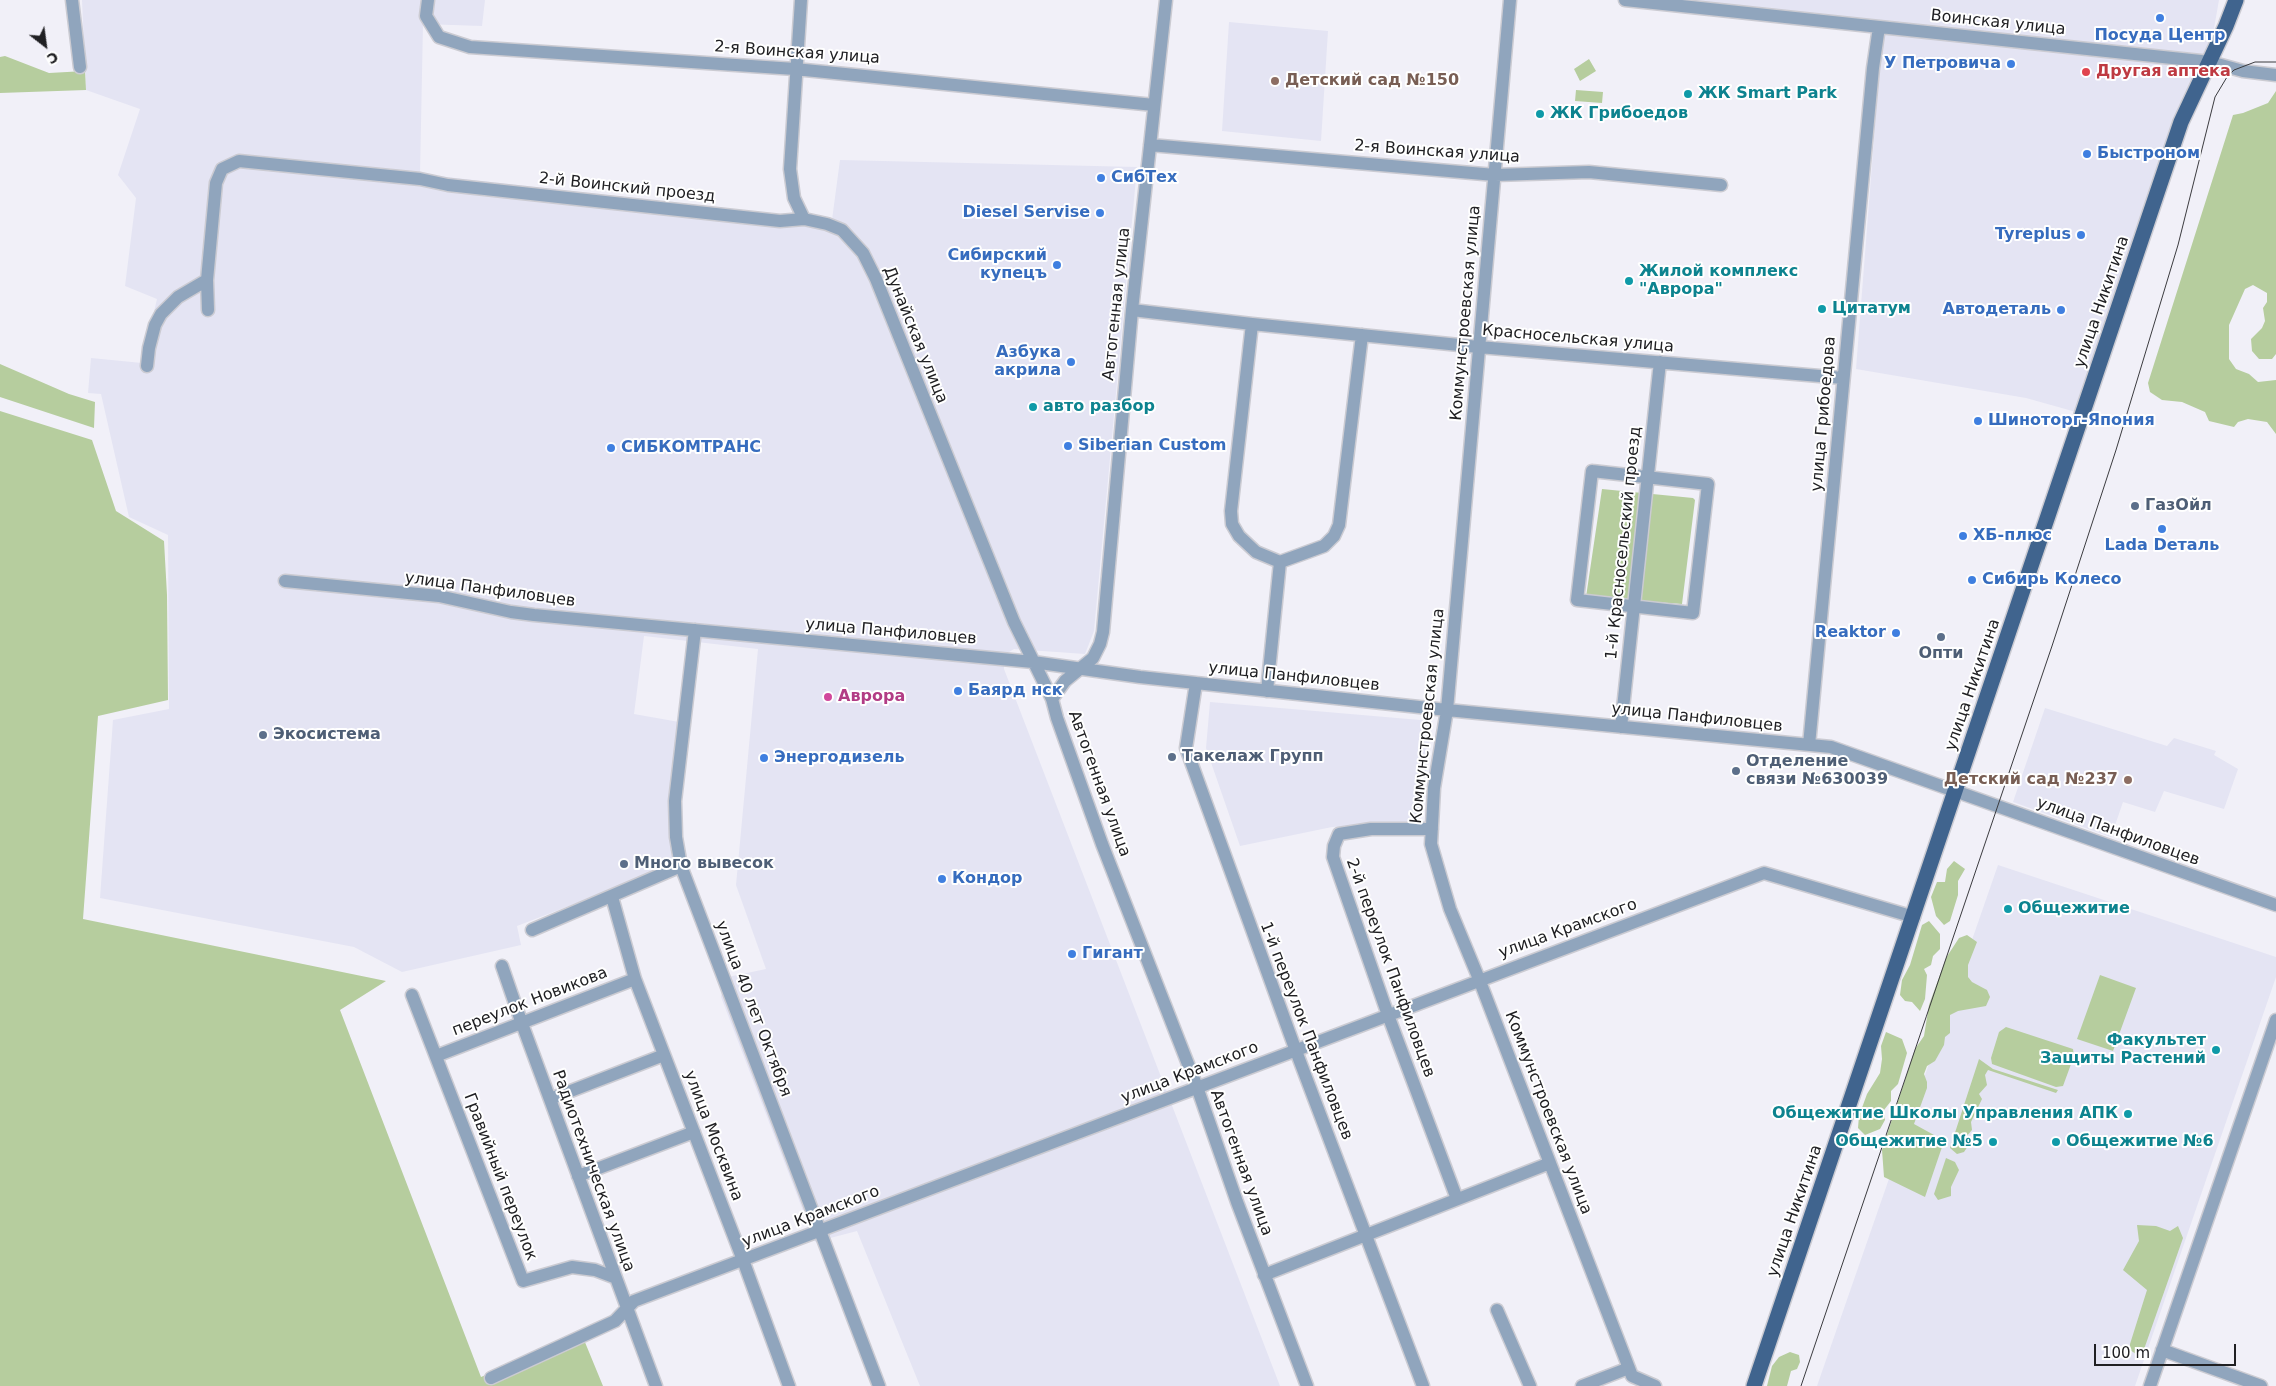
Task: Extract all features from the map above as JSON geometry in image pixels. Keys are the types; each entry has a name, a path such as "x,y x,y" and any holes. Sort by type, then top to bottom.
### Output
{"main road":[{"name":"улица Никитина","path":"1754,1386 2181,122 2210,62 2236,0"}],"street":[{"path":"72,0 80,67"},
{"name":"2-я Воинская улица","path":"428,0 426,16 439,37 470,47 795,68 1154,104"},
{"path":"801,0 795,68 790,169 794,198 804,220"},
{"name":"Автогенная улица","path":"1166,0 1132,310 1103,632 1100,644 1093,658 1065,681 1052,699 1102,844 1197,1088 1264,1275 1307,1386"},
{"name":"Коммунстроевская улица","path":"1510,0 1447,710 1434,788 1431,844 1450,909 1479,979 1629,1368"},
{"name":"Воинская улица","path":"1625,0 2210,62 2243,71 2276,74"},
{"name":"улица Грибоедова","path":"1809,745 1873,68 1879,27"},
{"name":"2-я Воинская улица","path":"1150,146 1494,175 1589,172 1721,184"},
{"name":"2-й Воинский проезд","path":"208,310 207,280 216,183 222,168 239,162 420,179 448,184 780,221 804,220"},
{"name":"Дунайская улица","path":"804,220 827,224 842,230 863,253 876,279 1010,613 1052,699"},
{"path":"147,366 155,325 161,314 178,298 207,280"},
{"name":"Красносельская улица","path":"1132,310 1479,347 1843,378"},
{"path":"1252,324 1231,511 1232,524 1239,536 1256,552 1280,562 1324,546 1334,536 1339,525 1362,334"},
{"name":"1-й Красносельский проезд","path":"1620,727 1660,362"},
{"path":"1592,471 1708,484 1693,613 1634,606 1577,600 1592,471"},
{"path":"1267,691 1280,562"},
{"name":"улица Панфиловцев","path":"285,580 439,596 518,613 1033,662 1140,677 1267,691 1831,748 2276,905"},
{"name":"улица 40 лет Октября","path":"695,630 675,801 676,837 681,866 879,1386"},
{"name":"1-й переулок Панфиловцев","path":"1196,683 1186,748 1296,1051 1423,1386"},
{"name":"2-й переулок Панфиловцев","path":"1432,829 1370,829 1339,834 1334,846 1333,857 1388,1015 1457,1199"},
{"path":"532,930 681,866"},
{"name":"улица Крамского","path":"491,1378 614,1321 634,1301 1296,1051 1479,979 1764,873 1914,916"},
{"name":"улица Москвина","path":"612,897 635,979 744,1260 789,1386"},
{"name":"Радиотехническая улица","path":"502,966 656,1386"},
{"name":"переулок Новикова","path":"436,1056 521,1021 635,979"},
{"name":"Гравийный переулок","path":"412,996 523,1281 572,1267 595,1270 616,1278"},
{"path":"2150,1386 2276,1020"},
{"path":"550,1099 664,1055"},
{"path":"578,1176 694,1132"},
{"path":"1264,1275 1550,1162"},
{"path":"1497,1310 1530,1386"},
{"path":"2162,1350 2261,1386"},
{"path":"1582,1386 1629,1368 1632,1376 1655,1386"}],"shaded area":[{"path":"82,0 485,0 482,26 423,24 420,174 832,220 840,160 1137,167 1094,631 1085,654 1014,649 1004,655 1004,669 1280,1386 920,1386 857,1231 815,1242 721,997 723,978 766,969 736,885 758,649 644,636 634,714 679,722 678,864 517,926 521,945 402,972 354,947 100,898 113,720 169,709 168,535 129,517 101,394 88,393 91,358 142,363 157,299 125,286 136,198 118,175 140,109 86,90"},
{"path":"1683,0 2219,0 2210,51 2076,412 2026,398 1856,369 1883,23"},
{"name":"Детский сад №150","path":"1229,22 1328,31 1321,141 1222,131"},
{"path":"1210,702 1432,721 1420,823 1332,827 1240,846 1206,748"},
{"name":"Детский сад №237","path":"2045,708 2167,746 2174,738 2216,751 2214,755 2238,769 2224,809 2164,791 2155,812 2123,802 2111,837 2013,802"},
{"path":"1998,865 2276,957 2276,977 2135,1386 1817,1386"}],"green space":[{"path":"5,56 49,73 85,71 86,90 0,93 0,57"},
{"path":"1589,59 1596,71 1580,81 1574,69"},
{"path":"1576,90 1603,92 1602,103 1575,101"},
{"path":"2276,91 2276,354 2272,359 2259,359 2252,351 2251,339 2262,328 2265,321 2263,308 2267,302 2267,293 2253,285 2245,289 2229,325 2229,359 2236,369 2249,374 2258,382 2276,380 2276,434 2267,422 2248,419 2238,422 2234,427 2209,421 2205,412 2182,402 2162,400 2150,392 2148,383 2233,115 2268,103"},
{"path":"0,364 69,394 95,402 94,428 0,397"},
{"path":"0,411 92,440 116,511 164,541 167,595 168,700 98,716 83,919 386,981 340,1010 481,1377 582,1335 603,1386 0,1386"},
{"path":"1602,489 1693,498 1695,500 1682,604 1586,597"},
{"path":"1954,861 1965,869 1958,881 1958,895 1950,921 1944,925 1936,916 1931,897 1937,882 1945,882 1947,869"},
{"path":"1929,921 1940,934 1940,949 1933,956 1931,965 1924,969 1927,975 1925,999 1920,1011 1912,1002 1905,1001 1900,995 1902,980 1910,965 1922,925"},
{"path":"1967,935 1977,942 1968,965 1968,977 1972,982 1987,990 1990,997 1986,1006 1958,1011 1950,1015 1950,1033 1945,1037 1944,1045 1935,1061 1927,1066 1924,1074 1927,1088 1914,1124 1934,1135 1942,1147 1925,1197 1884,1177 1882,1150 1915,1049 1924,1036 1929,1005 1946,958 1959,938"},
{"path":"2100,975 2136,988 2113,1051 2077,1039"},
{"path":"2006,1027 2073,1049 2074,1056 2063,1086 2056,1087 1992,1064 1991,1058 1999,1032"},
{"path":"1886,1032 1902,1039 1907,1053 1898,1084 1891,1091 1891,1101 1884,1110 1885,1120 1880,1129 1865,1135 1858,1128 1859,1116 1867,1094 1880,1073 1881,1046"},
{"path":"1979,1059 1993,1069 2058,1090 2056,1093 1988,1070 1985,1075 1987,1085 1979,1094 1982,1099 1971,1122 1972,1130 1965,1138 1968,1146 1964,1152 1957,1154 1950,1148"},
{"path":"1946,1158 1955,1162 1959,1170 1951,1187 1951,1196 1938,1200 1934,1194"},
{"path":"2137,1225 2156,1226 2170,1231 2178,1226 2183,1238 2142,1355 2139,1356 2130,1350 2130,1344 2147,1290 2123,1270 2139,1241"},
{"path":"1790,1352 1799,1355 1800,1362 1797,1369 1791,1371 1787,1386 1767,1386 1772,1366 1779,1357"}],"tram line":[{"path":"1801,1386 2052,646 2116,450 2178,245 2215,97 2227,77 2234,70 2255,62 2276,62"}],"place":[{"name":"Посуда Центр","path":"2160,18"},
{"name":"У Петровича","path":"2011,64"},
{"name":"Другая аптека","path":"2086,72"},
{"name":"Детский сад №150","path":"1275,81"},
{"name":"ЖК Smart Park","path":"1688,94"},
{"name":"ЖК Грибоедов","path":"1540,114"},
{"name":"Быстроном","path":"2087,154"},
{"name":"СибТех","path":"1101,178"},
{"name":"Diesel Servise","path":"1100,213"},
{"name":"Tyreplus","path":"2081,235"},
{"name":"Сибирский купецъ","path":"1057,265"},
{"name":"Жилой комплекс \"Аврора\"","path":"1629,281"},
{"name":"Цитатум","path":"1822,309"},
{"name":"Автодеталь","path":"2061,310"},
{"name":"Азбука акрила","path":"1071,362"},
{"name":"авто разбор","path":"1033,407"},
{"name":"Шиноторг-Япония","path":"1978,421"},
{"name":"Siberian Custom","path":"1068,446"},
{"name":"СИБКОМТРАНС","path":"611,448"},
{"name":"ГазОйл","path":"2135,506"},
{"name":"Lada Dеталь","path":"2162,529"},
{"name":"ХБ-плюс","path":"1963,536"},
{"name":"Сибирь Колесо","path":"1972,580"},
{"name":"Reaktor","path":"1896,633"},
{"name":"Опти","path":"1941,637"},
{"name":"Баярд нск","path":"958,691"},
{"name":"Аврора","path":"828,697"},
{"name":"Экосистема","path":"263,735"},
{"name":"Такелаж Групп","path":"1172,757"},
{"name":"Энергодизель","path":"764,758"},
{"name":"Отделение связи №630039","path":"1736,771"},
{"name":"Детский сад №237","path":"2128,780"},
{"name":"Много вывесок","path":"624,864"},
{"name":"Кондор","path":"942,879"},
{"name":"Общежитие","path":"2008,909"},
{"name":"Гигант","path":"1072,954"},
{"name":"Факультет Защиты Растений","path":"2216,1050"},
{"name":"Общежитие Школы Управления АПК","path":"2128,1114"},
{"name":"Общежитие №5","path":"1993,1142"},
{"name":"Общежитие №6","path":"2056,1142"}]}
